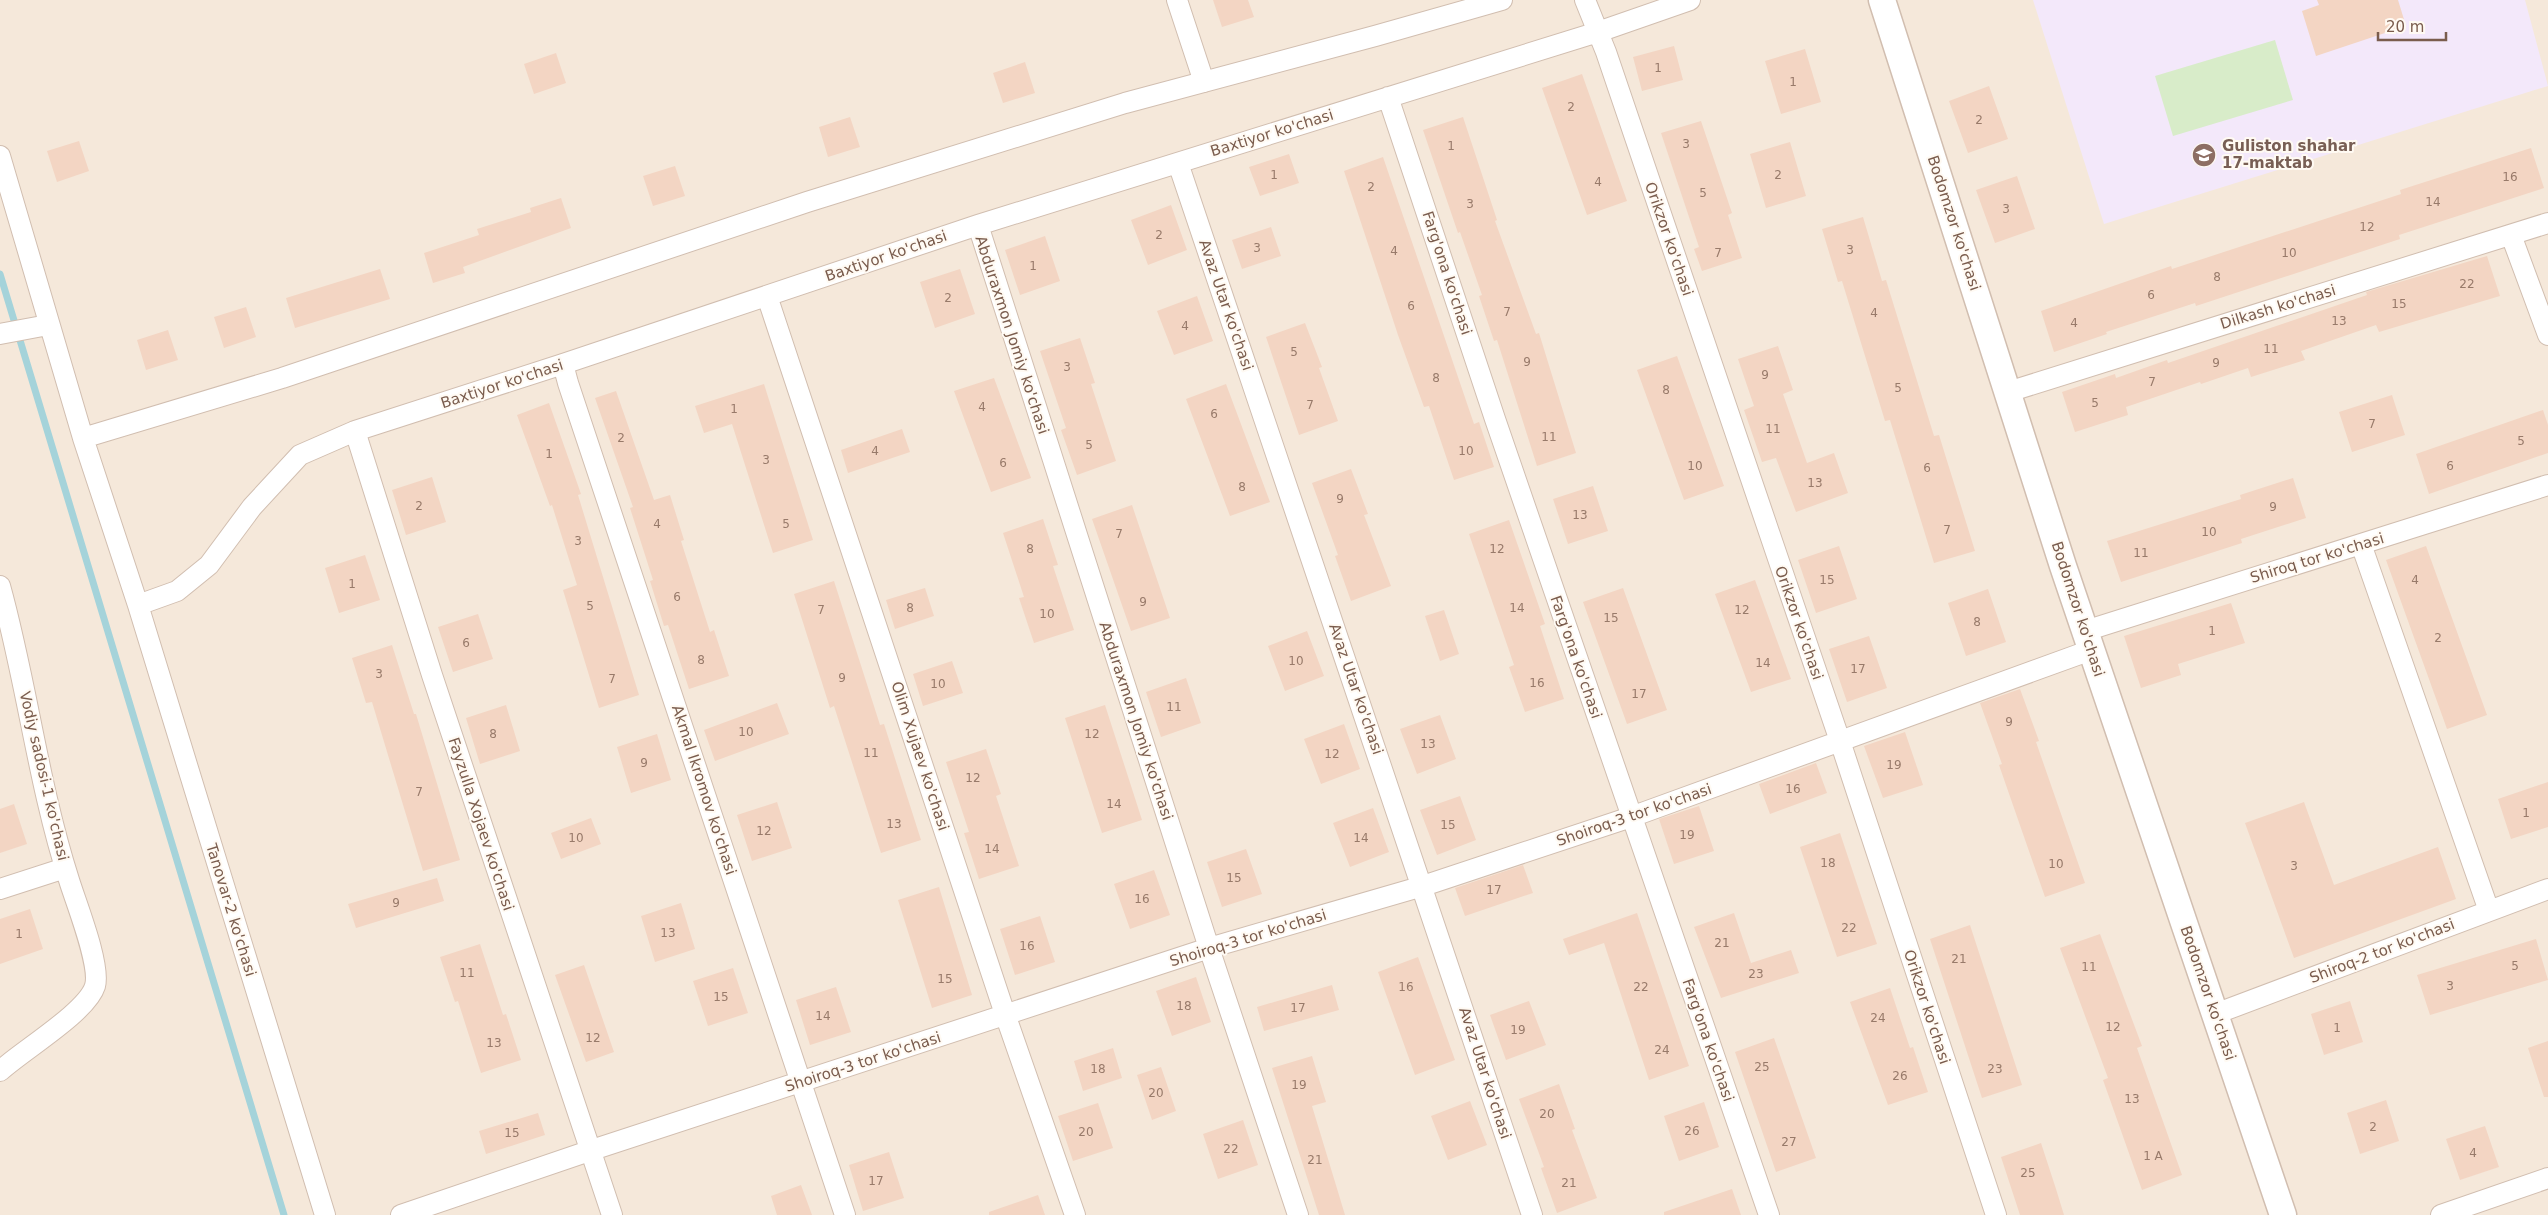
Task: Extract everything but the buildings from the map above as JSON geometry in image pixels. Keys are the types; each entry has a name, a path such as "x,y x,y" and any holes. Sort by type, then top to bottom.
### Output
{"street":[{"path":"1177,0 1204,82"},
{"path":"83,438 282,378 807,202 1125,103 1502,0"},
{"name":"Orikzor ko'chasi","path":"1585,0 1598,32 1840,741 1996,1215"},
{"name":"Baxtiyor ko'chasi","path":"138,605 178,590 209,565 252,507 300,455 355,431 564,364 978,225 1598,32 1690,0"},
{"name":"Bodomzor ko'chasi","path":"1882,0 2088,640 2284,1215"},
{"name":"Farg'ona ko'chasi","path":"1388,97 1495,419 1769,1215"},
{"name":"Tanovar-2 ko'chasi","path":"0,156 48,325 138,605 325,1215"},
{"name":"Avaz Utar ko'chasi","path":"1178,163 1423,886 1532,1215"},
{"name":"Dilkash ko'chasi","path":"2008,392 2548,223"},
{"name":"Abduraxmon Jomiy ko'chasi","path":"978,225 1209,948 1298,1215"},
{"path":"2511,235 2548,335"},
{"name":"Olim Xujaev ko'chasi","path":"768,296 1005,1014 1075,1215"},
{"path":"0,334 48,325"},
{"name":"Akmal Ikromov ko'chasi","path":"564,364 574,402 845,1215"},
{"name":"Fayzulla Xojaev ko'chasi","path":"355,431 432,675 589,1151 612,1215"},
{"name":"Shiroq tor ko'chasi","path":"2088,640 2361,544 2548,486"},
{"path":"2361,544 2490,911"},
{"name":"Vodiy sadosi-1 ko'chasi","path":"0,586 7,637 54,836 94,959 95,985 83,1006 0,1071"},
{"name":"Shoiroq-3 tor ko'chasi","path":"401,1215 1005,1014 1209,948 1423,886 1631,817 1840,741 2088,640"},
{"path":"0,889 65,868"},
{"name":"Shiroq-2 tor ko'chasi","path":"2215,1014 2548,889"},
{"path":"2442,1215 2548,1178"}],"shaded area":[{"path":"0,0 2548,0 2548,1215 0,1215"},
{"name":"Guliston shahar 17-maktab","path":"2033,0 2525,0 2548,86 2104,224"}],"green space":[{"path":"2275,40 2293,100 2173,136 2155,76"}],"waterway":[{"path":"0,274 284,1215"}],"place":[{"name":"Guliston shahar 17-maktab","path":"2204,155"}]}
